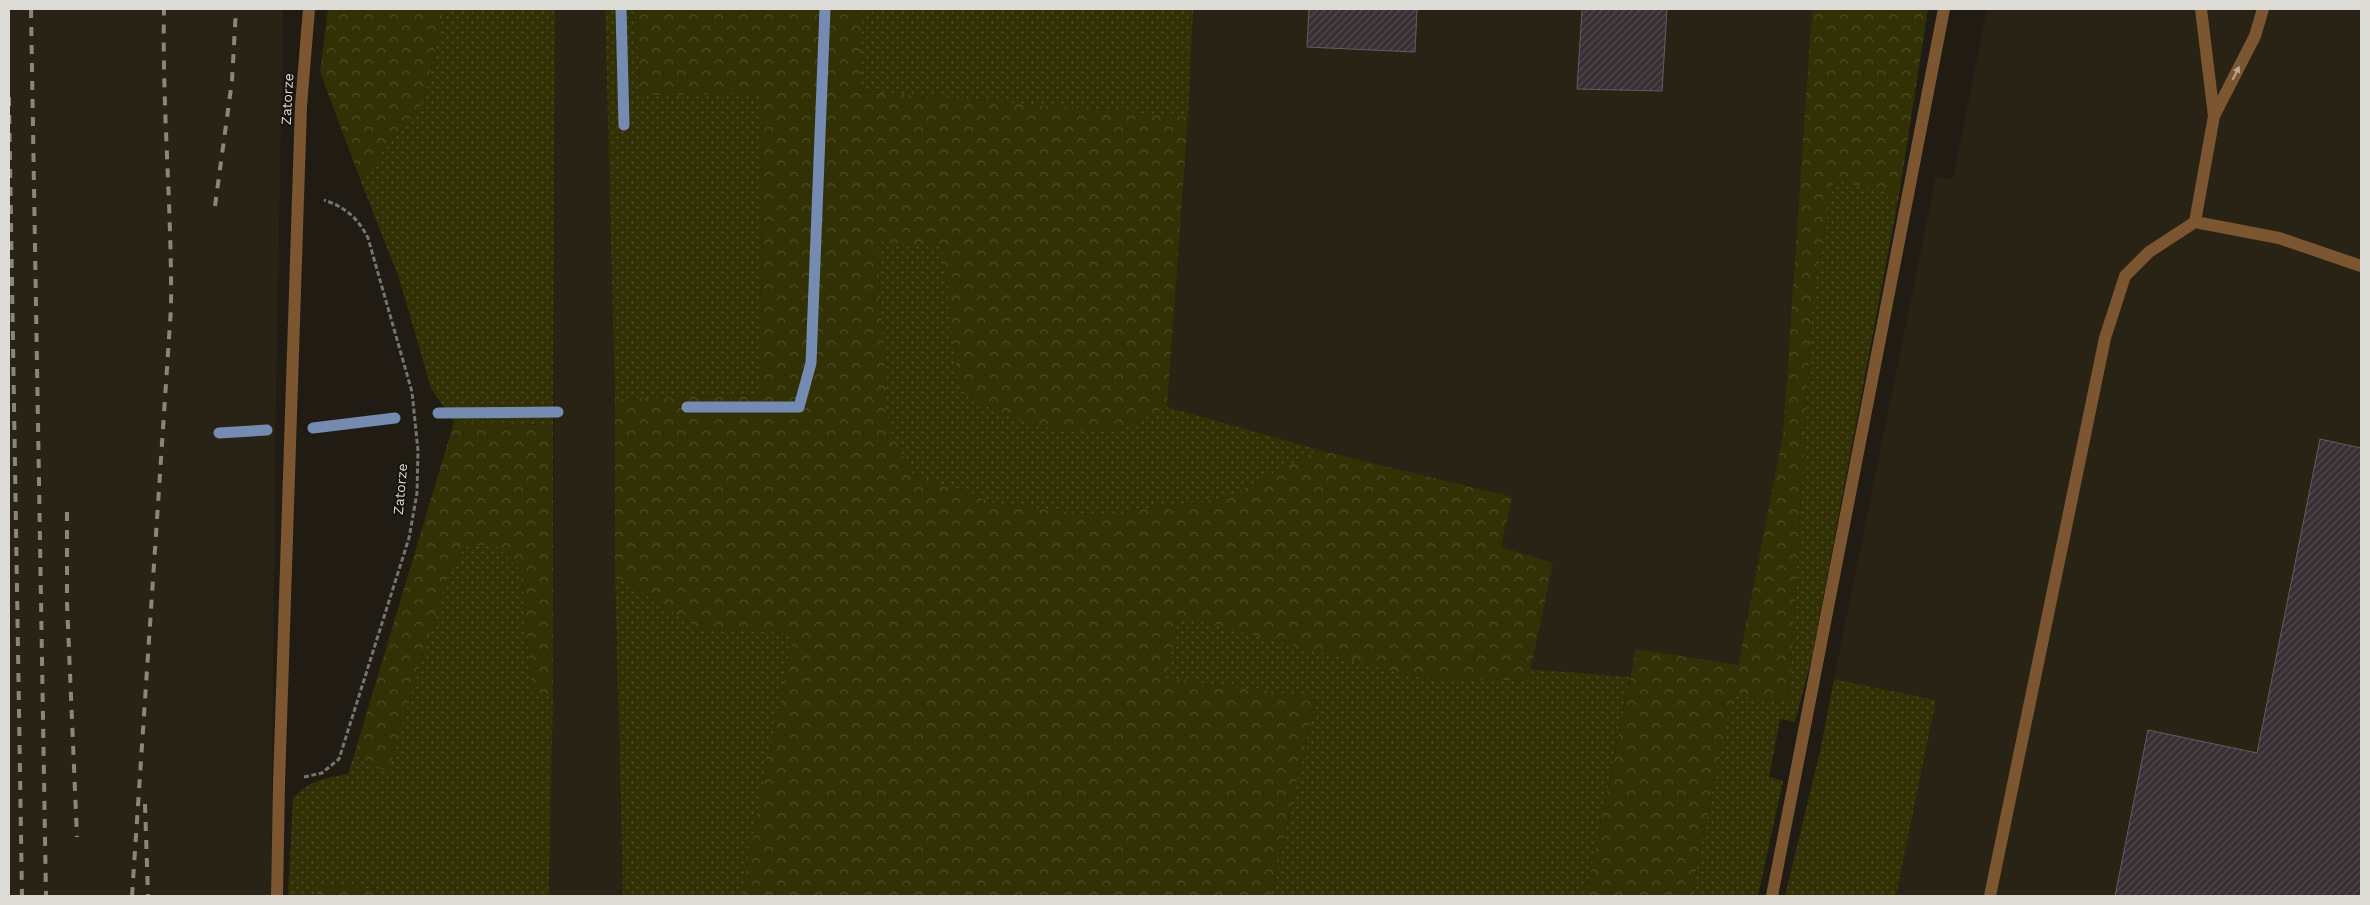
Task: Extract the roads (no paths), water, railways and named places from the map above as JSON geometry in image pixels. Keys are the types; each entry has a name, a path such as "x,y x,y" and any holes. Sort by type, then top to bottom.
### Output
{"lane":[{"name":"Zatorze","path":"277,896 301,106 309,9"},
{"path":"1772,896 1944,9"},
{"path":"2201,9 2214,116"},
{"path":"2195,222 2214,116 2255,36 2263,9"},
{"path":"1990,896 2106,338 2125,276 2149,252 2195,222 2279,238 2361,266"}],"waterway":[{"path":"621,9 624,125"},
{"path":"687,407 799,407 811,363 825,9"},
{"path":"438,413 558,412"},
{"path":"313,428 395,418"},
{"path":"219,433 267,430"}],"railway":[{"path":"31,9 46,896"},
{"path":"132,896 171,308 164,84 164,9"},
{"path":"215,206 232,81 236,9"},
{"path":"9,97 22,896"},
{"path":"67,512 67,603 77,837"},
{"path":"145,804 148,896"}]}
